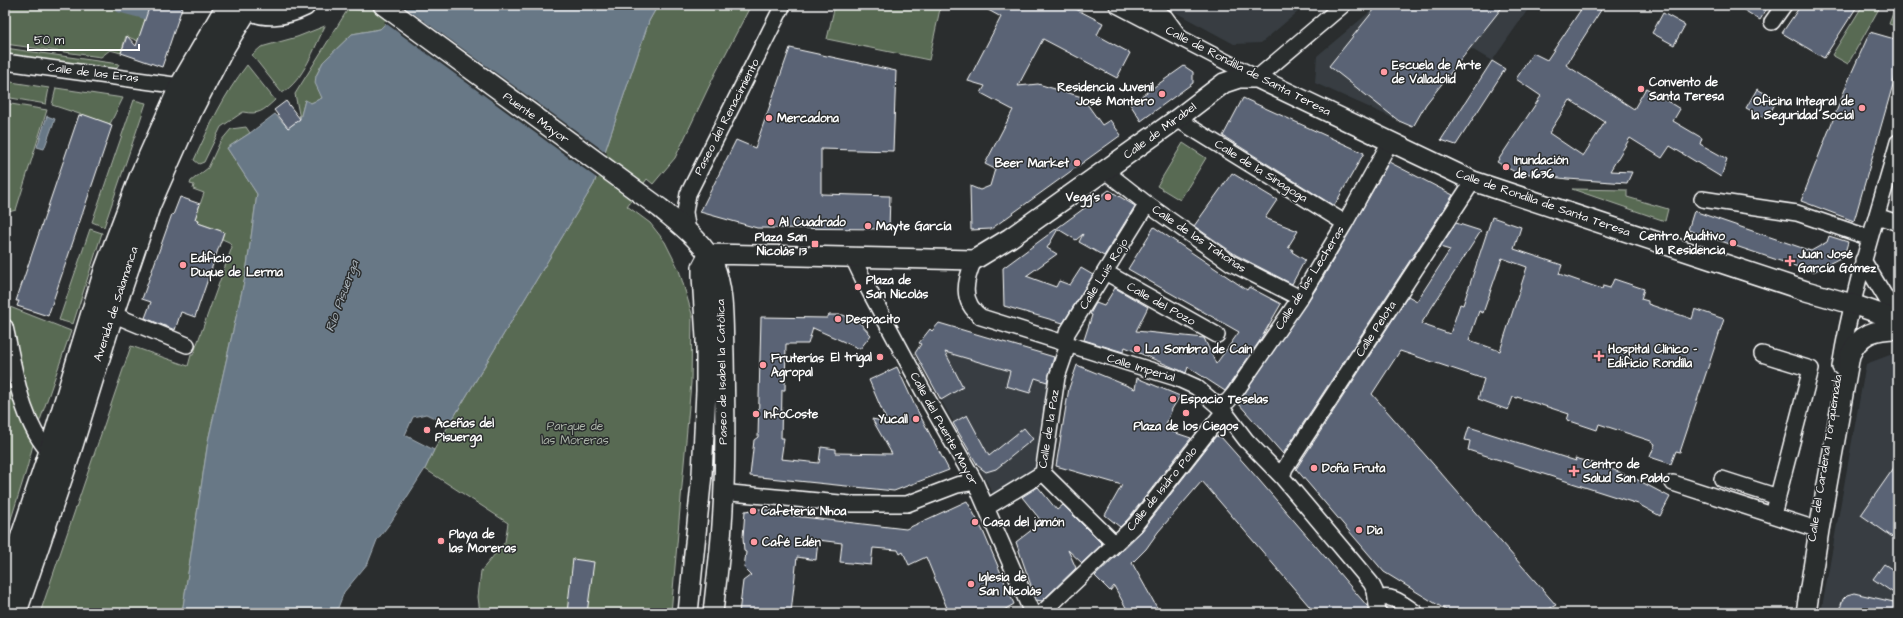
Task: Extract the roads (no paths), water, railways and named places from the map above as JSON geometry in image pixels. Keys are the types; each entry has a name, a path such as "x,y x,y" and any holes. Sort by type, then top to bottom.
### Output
{"highway":[{"path":"242,5 274,14 286,13 304,5"},
{"name":"Avenida de Salamanca","path":"5,588 50,453 106,269 141,176 181,86 242,5"},
{"name":"Avenida de Salamanca","path":"15,613 66,463 112,314 149,205 185,124 224,46 242,5"}],"main road":[{"name":"Puente Mayor","path":"383,5 638,192 688,232"},
{"name":"Calle de Mirabel","path":"974,260 1010,238 1177,119 1224,83 1239,78 1257,78"},
{"name":"Calle de Rondilla de Santa Teresa","path":"1257,78 1474,181 1799,289 1898,319"},
{"path":"688,232 709,254 974,260"},
{"name":"Paseo de Isabel la Católica","path":"709,254 715,267 719,282 723,311 725,407 722,524 713,613"},
{"name":"Paseo de Isabel la Católica","path":"688,613 702,474 706,349 702,267 709,254"},
{"path":"1850,355 1859,339 1867,334 1886,329 1898,329"},
{"name":"Calle del Cardenal Torquemada","path":"1806,613 1816,529 1850,355"}],"street":[{"name":"Paseo del Renacimiento","path":"688,232 685,212 688,194 783,5"},
{"name":"Calle de Rondilla de Santa Teresa","path":"1117,5 1257,78"},
{"path":"1143,5 1166,17 1181,38"},
{"path":"1257,78 1343,5"},
{"path":"1772,22 1784,5"},
{"name":"Calle de las Eras","path":"5,62 181,86"},
{"name":"Calle de la Sinagoga","path":"1177,119 1345,223"},
{"name":"Calle de las Lecheras","path":"1222,409 1300,298 1345,223 1390,142"},
{"name":"Calle del Cardenal Torquemada","path":"1800,613 1816,529 1847,323 1863,260 1898,142"},
{"name":"Calle de las Tahonas","path":"1104,171 1146,204 1231,263 1300,298"},
{"name":"Calle Pelota","path":"1282,477 1285,468 1293,455 1474,181"},
{"path":"1702,199 1797,213 1870,238"},
{"name":"Calle Luis Rojo","path":"1067,345 1067,333 1146,204"},
{"path":"1877,216 1898,223"},
{"name":"Calle del Puente Mayor","path":"853,258 922,389 975,482 1030,608"},
{"name":"Calle Imperial","path":"974,260 967,276 966,285 968,302 974,311 981,317 1176,378 1196,387 1222,409 1246,440 1282,477 1371,583 1377,606"},
{"path":"1863,260 1898,319"},
{"name":"Calle del Pozo","path":"1105,272 1217,335"},
{"name":"Calle del Cardenal Torquemada","path":"1850,355 1852,304"},
{"path":"112,314 187,345"},
{"path":"5,327 27,419 40,442 50,453"},
{"name":"Calle de la Paz","path":"986,508 1043,473 1057,377 1067,345"},
{"path":"1762,354 1811,369 1773,515"},
{"name":"Calle de Isidro Polo","path":"1042,613 1134,525 1222,409"},
{"path":"1043,473 1115,544"},
{"path":"1722,479 1778,497"},
{"path":"723,489 732,493 851,504 907,504 957,486 975,482"},
{"path":"1673,484 1816,529"},
{"path":"1377,606 1382,597 1389,597 1416,613"}],"water":[{"name":"Río Pisuerga","path":"405,5 658,5 649,21 594,184 449,425 426,414 413,417 405,435 434,450 425,469 391,522 377,540 368,563 344,592 336,613 182,613 208,441 246,273 257,194 227,148 275,114 288,128 300,119 305,100 311,103 322,98 315,83 316,76 323,62 352,34 380,29"},
{"path":"47,116 55,119 44,149 37,147"}],"waterway":[{"path":"120,5 147,12"}],"place":[{"name":"Escuela de Arte de Valladolid","path":"1384,72"},
{"name":"Convento de Santa Teresa","path":"1641,89"},
{"name":"Residencia Juvenil José Montero","path":"1162,94"},
{"name":"Oficina Integral de la Seguridad Social","path":"1862,108"},
{"name":"Mercadona","path":"769,118"},
{"name":"Beer Market","path":"1077,163"},
{"name":"Inundación de 1636","path":"1506,167"},
{"name":"Vegg's","path":"1108,197"},
{"name":"Al Cuadrado","path":"771,222"},
{"name":"Mayte García","path":"868,226"},
{"name":"Centro Auditivo la Residencia","path":"1733,243"},
{"name":"Plaza San Nicolás 13","path":"815,244"},
{"name":"Juan José García Gómez","path":"1790,261"},
{"name":"Edificio Duque de Lerma","path":"183,265"},
{"name":"Plaza de San Nicolás","path":"858,287"},
{"name":"Despacito","path":"838,319"},
{"name":"La Sombra de Caín","path":"1137,349"},
{"name":"Hospital Clínico - Edificio Rondilla","path":"1599,356"},
{"name":"El trigal","path":"880,357"},
{"name":"Fruterías Agropal","path":"763,365"},
{"name":"Espacio Teselas","path":"1173,399"},
{"name":"Plaza de los Ciegos","path":"1186,413"},
{"name":"InfoCoste","path":"756,414"},
{"name":"Yucall","path":"916,419"},
{"name":"Aceñas del Pisuerga","path":"427,430"},
{"name":"Doña Fruta","path":"1314,468"},
{"name":"Centro de Salud San Pablo","path":"1574,471"},
{"name":"Cafetería Nhoa","path":"753,511"},
{"name":"Casa del jamón","path":"975,522"},
{"name":"Dia","path":"1359,530"},
{"name":"Playa de las Moreras","path":"441,541"},
{"name":"Café Edén","path":"754,542"},
{"name":"Iglesia de San Nicolás","path":"971,584"}],"park label":[{"name":"Parque de las Moreras","path":"575,433"}]}
